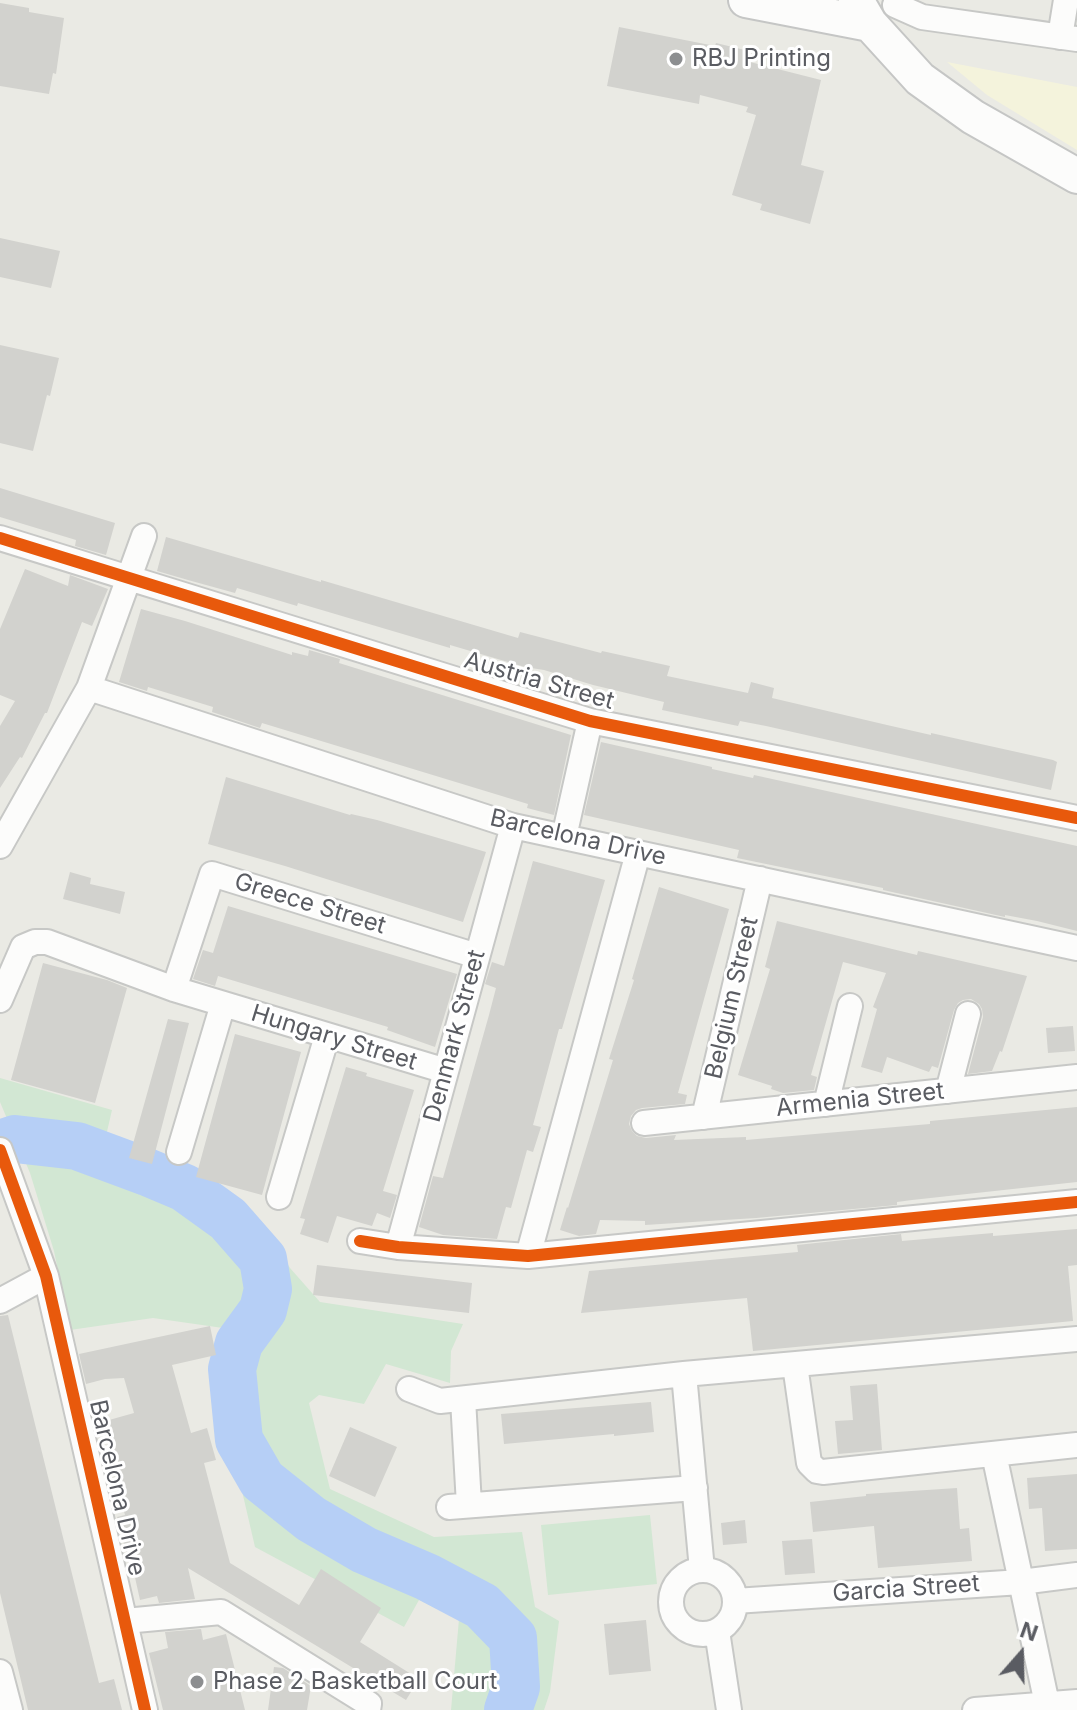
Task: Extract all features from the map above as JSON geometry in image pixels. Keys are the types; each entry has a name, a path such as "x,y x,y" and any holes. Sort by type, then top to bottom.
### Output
{"main road":[{"path":"746,0 880,7 920,79 973,117 1077,176"}],"street":[{"path":"880,7 922,17 1069,38 1066,0"},
{"path":"0,846 89,688 144,536"},
{"name":"Austria Street","path":"1,542 590,721 1077,818"},
{"name":"Barcelona Drive","path":"89,688 513,826 1077,948"},
{"name":"Austria Street","path":"564,837 590,721"},
{"name":"Denmark Street","path":"398,1247 513,826"},
{"path":"528,1256 638,853"},
{"name":"Greece Street","path":"174,989 212,874 477,956"},
{"name":"Belgium Street","path":"704,1117 760,879"},
{"name":"Hungary Street","path":"3,985 23,947 44,941 174,989 446,1071"},
{"name":"Hungary Street","path":"179,1152 223,1004"},
{"path":"826,1104 850,1006"},
{"path":"948,1091 968,1014"},
{"path":"279,1197 327,1036"},
{"name":"Armenia Street","path":"644,1123 1077,1077"},
{"name":"Barcelona Drive","path":"0,1150 46,1276 145,1710"},
{"path":"360,1241 398,1247 528,1256 1077,1202"},
{"path":"0,1301 46,1276"},
{"path":"409,1389 440,1401 684,1374 1077,1339"},
{"path":"795,1365 809,1463 817,1471 1077,1445"},
{"path":"684,1374 702,1570"},
{"path":"463,1399 459,1506 695,1488"},
{"path":"994,1454 1047,1704"},
{"path":"702,1570 721,1575 733,1591 735,1601 730,1618 717,1631 705,1634 682,1626 674,1616 671,1603 679,1580 689,1573 702,1570"},
{"name":"Garcia Street","path":"735,1601 1021,1582 1077,1575"},
{"path":"125,1621 221,1612 369,1704 368,1710"},
{"path":"717,1631 729,1710"},
{"path":"0,1672 10,1710"},
{"path":"975,1710 1076,1702 1077,1710"}],"shaded area":[{"path":"947,62 1077,87 1077,150 987,95"},
{"path":"0,1078 112,1110 106,1136 253,1211 290,1268 320,1302 463,1324 451,1351 450,1383 386,1364 364,1404 319,1395 309,1403 330,1489 434,1537 522,1532 535,1607 559,1621 550,1692 544,1710 451,1710 459,1619 419,1600 404,1627 255,1547 229,1435 221,1370 230,1329 153,1318 70,1330 54,1251 30,1173 0,1102"},
{"path":"650,1515 657,1584 548,1595 541,1525"}],"building":[{"path":"0,3 64,18 56,74 53,73 49,94 0,86"},
{"path":"619,27 749,51 746,61 821,80 801,165 824,171 810,224 760,210 762,204 732,195 756,115 746,112 748,107 700,95 699,104 607,86"},
{"path":"0,238 60,251 51,288 0,277"},
{"path":"0,345 59,358 33,451 0,443"},
{"path":"0,488 115,523 106,555 75,546 76,540 0,517"},
{"path":"166,537 518,638 520,632 601,653 670,666 667,676 748,693 751,682 774,688 772,698 1053,760 1057,762 1051,790 766,726 740,721 738,726 662,710 664,702 450,645 450,648 298,603 297,606 237,588 235,593 188,580 157,571"},
{"path":"25,569 68,586 70,575 108,589 92,626 82,622 47,713 22,758 0,788 0,726 15,701 0,695 0,629"},
{"path":"141,609 292,655 292,652 308,656 309,650 340,659 339,663 571,735 554,815 527,808 528,804 262,723 260,728 212,712 213,707 148,687 147,691 119,682"},
{"path":"601,742 753,778 754,775 1077,846 1077,931 737,858 739,850 584,815"},
{"path":"226,777 486,852 463,922 208,844"},
{"path":"533,861 605,880 533,1125 541,1127 533,1152 527,1150 511,1208 506,1207 497,1239 443,1235 419,1227 433,1176 443,1178 489,1015 496,988 485,984 492,962 504,966"},
{"path":"70,872 91,878 90,884 125,892 120,914 63,899"},
{"path":"659,887 729,909 678,1093 687,1095 685,1104 636,1110 629,1124 637,1136 676,1135 674,1140 746,1137 746,1140 1077,1107 1077,1182 912,1200 897,1202 897,1205 756,1218 645,1225 645,1221 600,1220 596,1234 579,1236 560,1230 613,1060 609,1059"},
{"path":"228,906 457,974 435,1047 387,1030 388,1027 218,976 215,986 193,979 203,950 213,953"},
{"path":"777,921 917,955 918,951 1027,976 1002,1052 992,1071 968,1074 983,1017 979,1004 971,999 958,1003 954,1010 938,1068 932,1066 929,1072 887,1057 882,1073 861,1067 877,1009 873,1007 886,973 843,962 811,1075 817,1077 814,1090 783,1093 771,1089 772,1086 738,1075 770,969 765,967"},
{"path":"43,963 127,988 95,1103 11,1080"},
{"path":"168,1019 189,1023 152,1164 129,1158"},
{"path":"1073,1026 1075,1051 1048,1053 1046,1028"},
{"path":"235,1034 301,1052 262,1195 196,1177"},
{"path":"346,1067 414,1090 383,1191 397,1195 390,1218 377,1213 372,1226 337,1216 328,1243 300,1234 305,1219 300,1218"},
{"path":"1077,1229 1077,1265 1068,1266 1073,1321 753,1351 747,1298 581,1313 589,1271 798,1252 797,1245 901,1234 902,1241"},
{"path":"317,1265 472,1283 469,1313 313,1295"},
{"path":"8,1315 99,1683 114,1679 122,1710 28,1710 0,1593 0,1316"},
{"path":"210,1326 216,1355 172,1365 191,1433 207,1428 216,1460 204,1463 230,1563 299,1605 321,1569 381,1608 360,1642 419,1679 406,1700 188,1568 195,1599 159,1603 157,1596 140,1600 117,1517 125,1515 102,1422 134,1413 124,1378 86,1384 79,1354"},
{"path":"877,1384 882,1450 838,1454 835,1421 853,1420 850,1386"},
{"path":"651,1402 654,1432 504,1444 501,1414"},
{"path":"350,1427 397,1447 375,1497 329,1476"},
{"path":"1077,1474 1077,1549 1045,1551 1042,1508 1029,1509 1027,1478"},
{"path":"957,1488 960,1529 969,1528 972,1561 878,1568 874,1526 813,1532 810,1502 866,1494"},
{"path":"745,1520 747,1543 723,1545 721,1523"},
{"path":"812,1539 815,1573 785,1575 782,1541"},
{"path":"646,1620 651,1671 609,1675 604,1624"},
{"name":"Phase 2 Basketball Court","path":"201,1629 203,1640 226,1634 245,1710 163,1710 149,1653 168,1648 165,1632"},
{"path":"274,1667 283,1668 311,1686 307,1710 268,1710"}],"waterway":[{"path":"0,1144 15,1139 77,1146 185,1188 228,1219 263,1259 268,1289 263,1310 239,1343 232,1369 239,1440 262,1480 311,1519 364,1550 427,1577 482,1606 513,1638 516,1687 508,1710"}],"cycle path":[{"path":"0,538 590,721 1077,818"},
{"path":"0,1150 46,1276 145,1710"},
{"path":"360,1241 398,1247 528,1256 1077,1202"}],"place":[{"name":"RBJ Printing","path":"676,59"},
{"name":"Phase 2 Basketball Court","path":"197,1682"}]}
